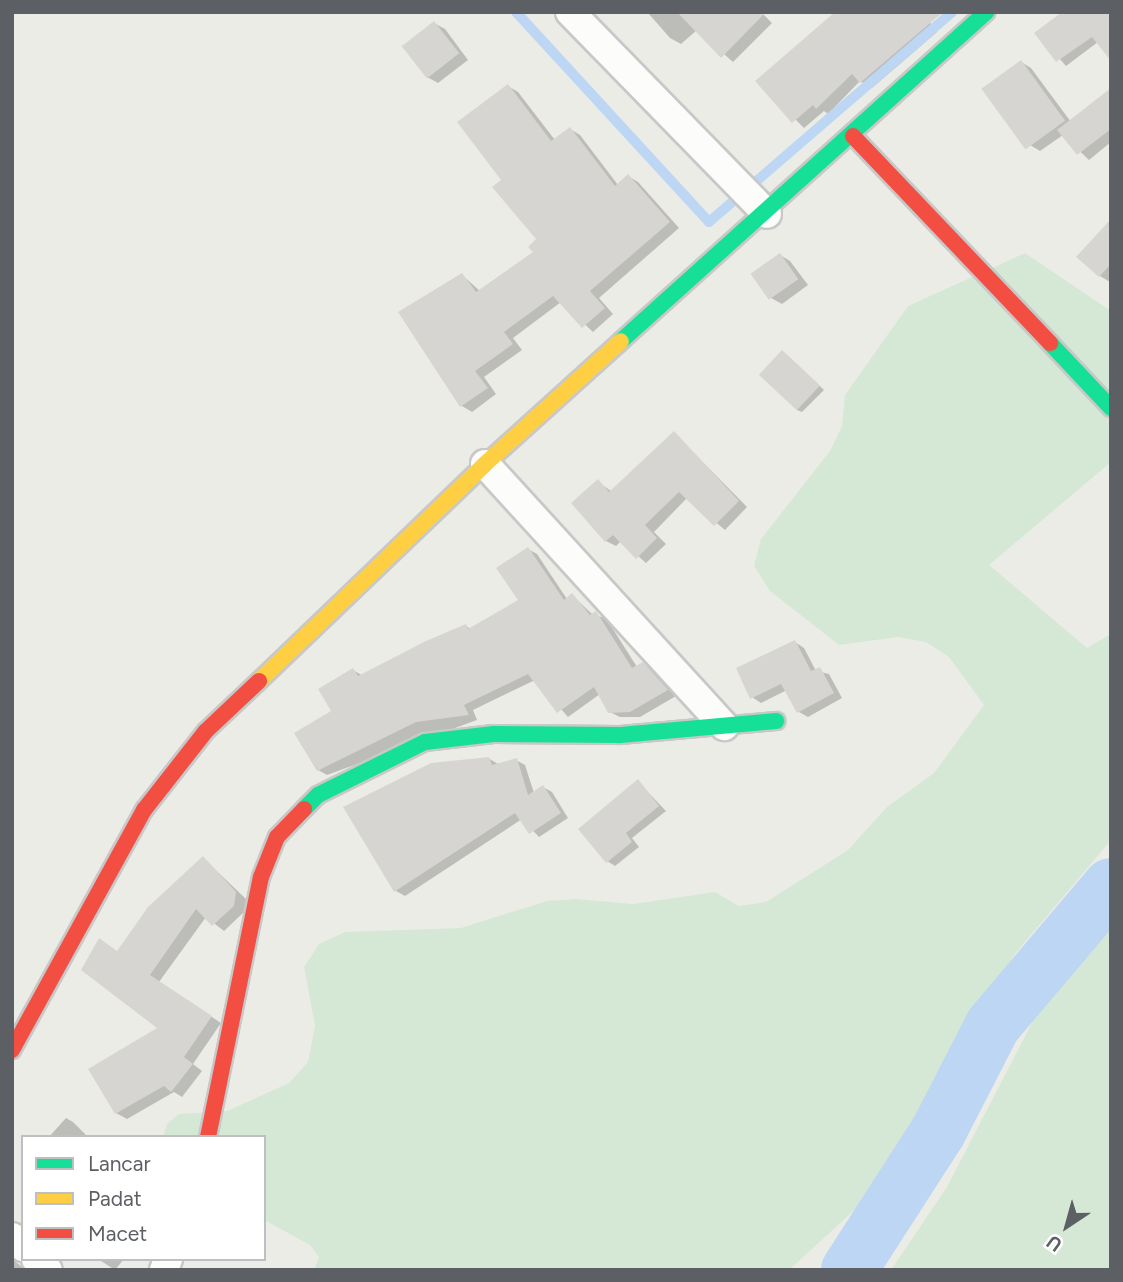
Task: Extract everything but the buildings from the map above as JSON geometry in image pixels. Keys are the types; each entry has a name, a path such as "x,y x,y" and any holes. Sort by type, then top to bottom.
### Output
{"street":[{"path":"570,12 760,209"},
{"path":"12,1050 107,872 167,777 206,731 309,628 760,209 853,136 987,12"},
{"path":"853,136 1111,408"},
{"path":"485,464 724,726"},
{"path":"208,1135 240,997 261,877 277,837 317,796 425,742 494,734 598,736 776,721"}],"green space":[{"path":"1025,253 1111,311 1111,462 989,565 1087,648 1111,634 1111,840 1015,954 902,1144 883,1184 789,1270 314,1270 319,1257 310,1245 266,1221 266,1135 164,1135 167,1124 179,1114 227,1111 289,1083 308,1062 315,1026 304,967 319,944 345,932 461,928 547,901 576,899 633,904 715,892 739,906 766,902 848,850 887,807 934,773 984,705 949,657 926,642 898,637 839,645 770,591 754,566 761,539 830,451 842,426 845,395 908,306"},
{"path":"1111,924 1111,1270 891,1270 947,1187 1050,988"}],"waterway":[{"path":"516,12 709,222 952,12"},
{"path":"849,1270 938,1132 993,1025 1111,886"}],"traffic: fast":[{"path":"621,341 987,12"},
{"path":"1050,343 1111,408"},
{"path":"304,809 318,795 425,742 494,734 620,735 776,721"}],"traffic: slow":[{"path":"259,681 485,464 621,341"}],"traffic: jam":[{"path":"853,136 1050,343"},
{"path":"12,1050 144,810 206,731 259,681"},
{"path":"208,1135 261,877 277,837 304,809"}]}
